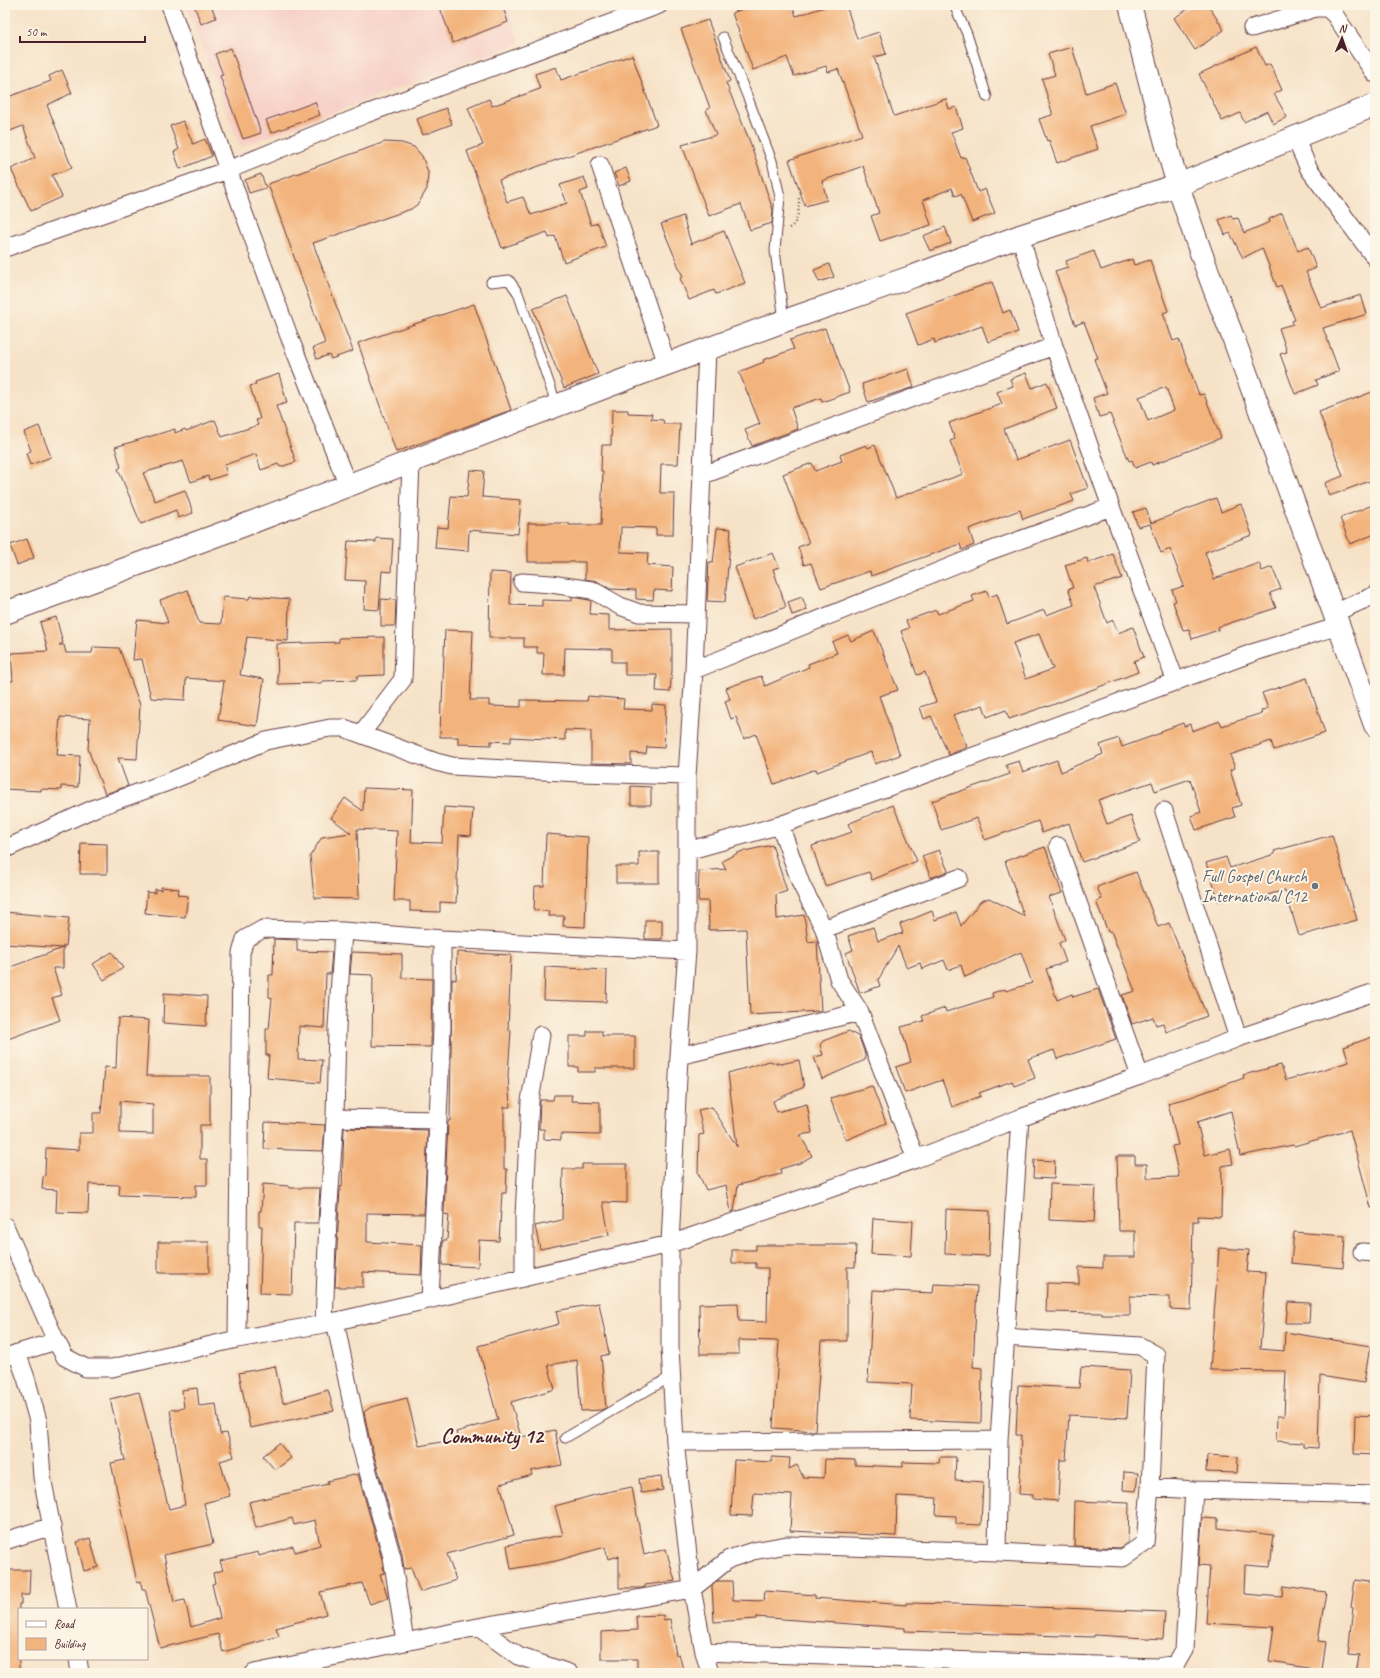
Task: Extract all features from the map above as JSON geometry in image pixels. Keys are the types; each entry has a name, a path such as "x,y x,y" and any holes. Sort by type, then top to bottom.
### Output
{"street":[{"path":"170,5 228,170 289,336 348,486"},
{"path":"5,248 228,170 366,114 659,5"},
{"path":"1130,5 1178,185 1211,281 1233,336 1375,725"},
{"path":"1252,28 1316,8 1327,8 1334,14 1375,74"},
{"path":"5,614 348,486 707,349 914,276 1020,236 1178,185 1375,105"},
{"path":"1295,138 1309,170 1375,258"},
{"path":"600,165 667,364"},
{"path":"1020,236 1054,346 1111,507 1176,682"},
{"path":"703,475 1054,346"},
{"path":"707,349 703,475 695,614 694,670 687,776 687,951 679,1056 670,1244 670,1348 675,1442 692,1588 704,1652 710,1673"},
{"path":"361,734 403,679 411,462"},
{"path":"694,670 984,553 1111,507"},
{"path":"522,582 551,584 592,590 620,606 639,613 695,614"},
{"path":"687,852 780,825 920,776 1176,682 1337,619 1375,595"},
{"path":"5,849 95,808 168,782 266,741 330,728 344,728 436,762 452,766 580,773 687,776"},
{"path":"1164,811 1238,1038"},
{"path":"780,825 801,884 824,928 839,980 860,1012 916,1159"},
{"path":"1058,846 1140,1076"},
{"path":"824,928 959,878"},
{"path":"237,1339 241,953 245,939 263,929 343,931 442,939 687,951"},
{"path":"343,931 337,1028 335,1118 328,1218 330,1322 360,1443 392,1557 405,1642"},
{"path":"430,1300 442,1028 442,939"},
{"path":"5,1226 56,1341 65,1357 86,1368 112,1368 237,1339 330,1322 430,1300 670,1244 916,1159 1020,1118 1140,1076 1238,1038 1375,992"},
{"path":"679,1056 860,1012"},
{"path":"524,1278 524,1216 530,1102 542,1036"},
{"path":"335,1118 438,1120"},
{"path":"997,1552 999,1440 1020,1118"},
{"path":"254,1673 478,1627 692,1588 729,1559 753,1551 787,1545 1123,1558 1145,1544 1150,1487 1156,1355 1140,1346 1005,1337"},
{"path":"56,1341 11,1355 26,1378 38,1421 42,1477 68,1608"},
{"path":"675,1442 999,1440"},
{"path":"1150,1487 1194,1490 1375,1494"},
{"path":"704,1652 1158,1667 1176,1664 1184,1650 1194,1490"},
{"path":"5,1541 52,1526"},
{"path":"478,1627 518,1656 569,1673"},
{"path":"78,1660 80,1673"}],"lane":[{"path":"954,5 967,34 987,97"},
{"path":"722,37 748,98 772,161 780,197 775,250 784,321"},
{"path":"491,282 508,280 518,293 557,406"},
{"path":"565,1438 672,1376"}],"shaded area":[{"path":"186,5 506,5 520,43 240,147"}],"building":[{"path":"194,5 211,5 216,18 201,24"},
{"path":"439,5 502,5 508,22 453,43"},
{"path":"753,5 792,5 796,16 831,5 846,5 857,39 879,32 886,54 874,57 894,116 946,99 949,109 956,107 963,128 951,132 961,158 965,157 978,192 985,189 995,213 972,222 961,194 955,196 952,188 923,200 931,225 880,241 871,216 879,213 863,166 822,181 827,200 805,206 789,160 862,135 838,69 828,72 826,66 794,76 787,57 753,70 732,13"},
{"path":"1194,5 1208,5 1224,30 1195,50 1174,18"},
{"path":"708,20 730,81 726,83 750,142 773,210 772,223 750,230 741,204 709,216 682,145 716,135 706,110 710,108 681,29"},
{"path":"1072,47 1086,93 1115,83 1126,114 1090,126 1098,149 1057,163 1049,140 1047,141 1039,119 1052,115 1042,79 1055,75 1048,54"},
{"path":"1256,47 1265,66 1270,64 1282,90 1274,94 1287,117 1273,124 1267,111 1244,122 1240,113 1222,121 1199,74"},
{"path":"231,48 261,133 243,139 220,76 223,75 215,54"},
{"path":"632,55 657,125 499,180 507,202 523,197 531,215 567,203 560,185 584,177 588,189 580,192 591,225 598,223 606,247 564,262 555,236 549,238 547,232 502,248 467,151 483,145 468,108 489,99 492,106 540,89 535,74 556,67 561,80"},
{"path":"62,70 72,93 47,105 72,168 52,175 62,197 31,211 11,169 35,158 23,126 5,133 5,98 51,81 49,76"},
{"path":"315,102 320,115 271,133 266,120"},
{"path":"446,108 452,124 423,135 417,119"},
{"path":"183,121 193,144 205,139 212,156 180,169 174,152 179,149 170,126"},
{"path":"385,142 402,143 414,147 422,156 428,172 427,189 418,204 411,209 313,243 353,351 331,359 329,355 317,359 313,348 325,343 268,184"},
{"path":"626,168 631,181 619,186 614,173"},
{"path":"261,174 266,188 249,193 245,180"},
{"path":"1282,213 1298,251 1308,247 1316,268 1306,272 1321,308 1361,295 1367,314 1323,328 1339,371 1316,380 1318,385 1295,394 1280,354 1287,352 1279,328 1293,324 1292,321 1295,320 1281,285 1277,287 1262,248 1243,258 1230,233 1225,235 1219,220 1231,215 1233,219 1238,218 1244,233 1270,222 1269,219"},
{"path":"683,216 691,244 724,231 745,283 716,294 714,290 689,300 680,278 683,277 661,224"},
{"path":"945,227 951,243 930,251 923,236"},
{"path":"1094,251 1101,270 1132,259 1134,265 1150,260 1168,311 1163,313 1173,341 1179,339 1199,395 1204,394 1221,438 1152,465 1151,462 1135,468 1132,460 1129,461 1110,414 1099,417 1093,398 1107,393 1094,359 1098,358 1084,322 1075,325 1055,271 1068,267 1066,261","holes":["1166,387 1174,410 1148,421 1139,397"]},
{"path":"829,264 834,277 819,282 814,270"},
{"path":"992,282 1003,313 1010,310 1018,332 988,342 982,326 935,343 934,339 918,345 906,313"},
{"path":"567,296 598,374 564,388 533,309"},
{"path":"474,304 511,410 396,452 358,343"},
{"path":"825,328 850,392 822,402 821,398 791,408 798,429 752,446 745,430 760,424 739,372 764,362 763,360 794,349 790,340"},
{"path":"908,369 914,387 868,402 862,384"},
{"path":"1026,373 1032,388 1047,382 1057,408 1004,429 1016,460 1070,440 1088,488 1071,494 1074,501 1023,519 1020,510 969,529 974,545 962,550 960,544 871,576 870,571 821,588 811,563 804,565 798,547 809,543 783,474 812,463 815,471 842,461 840,455 866,445 868,448 875,445 896,498 963,474 950,441 955,439 949,423 1002,404 997,392 1013,386 1010,379"},
{"path":"279,374 287,403 276,406 296,462 280,467 278,464 261,470 256,454 224,465 227,474 209,480 208,476 191,482 183,461 143,473 155,501 185,490 193,513 178,518 176,510 141,524 118,469 121,467 115,447 175,429 175,433 185,429 186,431 215,420 222,437 258,425 256,420 260,419 250,386 256,384 255,382"},
{"path":"1375,391 1375,479 1329,496 1325,483 1343,476 1319,412"},
{"path":"612,410 628,410 628,413 652,414 651,419 663,420 664,424 680,424 678,464 661,464 660,493 674,493 673,535 656,535 656,528 621,527 620,552 648,553 647,565 673,567 672,591 654,590 653,600 636,599 636,590 610,589 597,581 585,579 585,562 528,562 528,523 601,525 603,471 601,471 602,445 611,445"},
{"path":"39,426 51,457 30,465 26,453 31,451 24,432"},
{"path":"470,470 484,471 482,497 521,500 518,534 469,530 468,551 435,548 437,527 448,528 451,496 467,497"},
{"path":"1216,498 1221,512 1241,504 1252,535 1205,552 1214,579 1259,563 1262,571 1272,567 1281,589 1270,593 1276,608 1218,627 1218,630 1192,639 1189,629 1183,630 1173,602 1176,601 1172,590 1184,586 1170,549 1161,553 1150,524 1138,527 1133,512 1146,508 1151,523"},
{"path":"1375,504 1375,534 1350,544 1340,518"},
{"path":"717,528 731,529 725,602 707,601 709,562 713,563"},
{"path":"376,538 393,539 391,572 382,571 379,610 364,609 365,581 345,580 348,541 376,542"},
{"path":"27,539 34,558 17,565 10,545"},
{"path":"773,553 779,567 773,569 786,607 753,619 735,567"},
{"path":"1113,554 1122,578 1094,587 1107,623 1113,620 1118,633 1133,627 1144,657 1134,661 1138,672 1047,707 1009,719 1006,710 987,717 983,705 953,715 967,747 949,755 931,716 924,719 920,707 936,702 925,672 917,675 901,631 909,628 906,621 936,610 938,614 974,601 972,596 987,591 989,597 997,594 1007,624 1044,610 1046,615 1074,605 1068,589 1073,588 1065,565 1087,558 1088,563","holes":["1039,634 1053,669 1026,679 1013,643"]},
{"path":"490,572 511,573 510,605 542,606 542,600 572,601 572,597 591,601 590,614 609,615 609,630 672,629 672,670 670,692 656,691 657,675 625,675 625,662 612,662 612,649 565,648 564,675 543,675 544,653 537,653 537,647 524,647 524,638 489,638"},
{"path":"188,590 199,623 221,624 223,597 249,599 250,596 289,599 288,641 247,637 240,675 264,679 257,726 218,720 224,681 186,678 185,700 151,698 142,659 133,660 137,620 168,623 160,600"},
{"path":"802,597 807,610 792,615 788,602"},
{"path":"381,599 396,600 395,626 381,626"},
{"path":"56,617 63,643 59,645 64,645 66,653 92,653 93,647 119,648 140,705 137,759 118,758 128,786 105,794 88,749 90,719 60,717 57,755 80,756 78,787 61,786 61,790 41,789 41,791 5,789 5,681 13,681 11,653 48,651 40,622"},
{"path":"445,630 473,631 470,700 489,700 489,706 521,707 521,700 587,701 588,696 624,699 623,709 652,710 652,704 666,705 664,748 647,747 646,754 631,753 631,764 591,763 591,731 565,730 565,740 511,737 511,742 491,741 491,745 458,744 458,737 440,737"},
{"path":"874,631 898,690 879,696 900,755 875,764 871,752 817,772 816,769 774,784 756,734 744,739 736,717 731,719 725,701 730,699 726,688 761,676 765,686 809,667 808,664 837,653 832,642 848,635 851,641"},
{"path":"384,637 384,675 357,676 357,680 322,681 322,683 278,684 277,644 339,642 339,638"},
{"path":"1307,678 1325,733 1274,750 1271,741 1230,755 1235,768 1230,770 1241,805 1232,808 1235,817 1196,830 1191,816 1201,812 1190,779 1155,791 1152,782 1098,800 1107,824 1131,816 1140,842 1082,862 1069,823 1042,833 1038,821 985,840 977,818 941,830 932,801 1010,774 1006,765 1019,761 1023,772 1057,760 1061,772 1103,754 1100,745 1119,738 1122,747 1161,733 1161,731 1183,723 1184,726 1190,724 1192,731 1220,721 1222,726 1262,713 1261,711 1268,708 1262,693"},
{"path":"631,786 651,787 651,805 631,805"},
{"path":"364,788 413,790 411,842 442,843 444,807 473,809 471,836 459,835 456,903 440,902 440,912 410,911 410,901 394,901 397,831 357,829 359,899 314,898 310,856 322,837 351,833 331,818 345,798 363,811"},
{"path":"893,805 917,861 872,880 869,872 825,886 812,846 852,832 848,824"},
{"path":"546,834 588,837 585,927 563,926 564,916 548,916 549,911 534,910 535,886 544,886"},
{"name":"Full Gospel Church International C12","path":"1332,835 1357,920 1299,936 1285,890 1243,902 1241,894 1219,901 1206,863 1226,857 1230,868 1275,854 1274,851"},
{"path":"81,843 107,844 107,874 80,874"},
{"path":"772,845 787,891 776,895 777,919 804,915 808,942 817,941 821,1011 750,1015 746,929 709,930 708,901 698,901 699,871 726,869 722,861 740,852"},
{"path":"1045,847 1062,893 1049,897 1065,940 1059,943 1066,962 1046,969 1057,1000 1072,994 1073,997 1098,989 1116,1039 1057,1059 1054,1050 1028,1059 1035,1078 1014,1086 1012,1081 979,1093 981,1096 952,1107 942,1080 905,1093 896,1067 911,1062 901,1027 924,1021 922,1016 945,1008 946,1012 993,997 992,993 1005,989 1006,991 1032,983 1021,952 965,977 961,965 948,970 944,960 922,969 920,963 907,968 898,946 878,980 880,986 860,993 846,953 853,950 848,936 873,927 878,941 903,933 900,924 932,911 935,920 956,912 961,926 981,901 989,898 1024,916 1005,861"},
{"path":"939,850 948,871 931,878 922,856"},
{"path":"639,852 659,852 659,883 616,883 616,866 639,866"},
{"path":"1136,872 1158,927 1169,923 1207,1016 1166,1032 1163,1023 1156,1025 1153,1017 1132,1024 1122,995 1135,991 1111,931 1108,932 1096,901 1102,899 1097,887"},
{"path":"161,887 179,889 178,895 188,896 185,917 145,913 147,892 155,893 155,889 161,890"},
{"path":"5,912 69,918 66,946 63,946 63,948 5,944"},
{"path":"645,920 662,920 662,939 645,939"},
{"path":"274,939 297,940 297,951 332,952 330,974 326,974 324,1028 299,1026 298,1059 322,1060 320,1083 267,1078 269,1055 266,1055 266,1029 269,1029 272,998 269,997 269,975 273,975"},
{"path":"63,948 63,968 53,968 62,995 52,998 60,1020 5,1040 5,969"},
{"path":"112,952 123,968 104,980 93,964"},
{"path":"352,952 402,954 402,978 432,979 431,1047 372,1046 373,975 350,974"},
{"path":"457,952 511,955 508,1030 511,1030 508,1075 510,1107 504,1107 504,1169 507,1169 506,1193 502,1193 499,1241 479,1240 478,1267 442,1265 443,1240 447,1240 449,1215 444,1214 448,1121 450,1121 452,979 456,980"},
{"path":"545,967 607,970 606,1002 544,1000"},
{"path":"164,993 207,996 206,1026 163,1023"},
{"path":"118,1018 149,1020 146,1076 210,1076 210,1125 200,1125 200,1159 207,1159 207,1185 196,1185 196,1197 119,1195 120,1185 89,1184 88,1213 56,1212 57,1190 42,1189 43,1177 45,1175 46,1148 79,1150 79,1133 93,1133 93,1113 101,1113 105,1067 116,1068","holes":["120,1101 153,1104 153,1134 120,1133"]},
{"path":"587,1031 602,1031 602,1036 635,1036 635,1068 595,1068 595,1072 578,1072 578,1067 569,1067 569,1036 587,1036"},
{"path":"849,1031 859,1037 865,1054 865,1060 822,1079 814,1057 823,1055 820,1045 823,1041"},
{"path":"1375,1036 1375,1208 1371,1208 1350,1130 1294,1146 1240,1156 1231,1111 1197,1122 1205,1155 1230,1149 1233,1164 1222,1166 1221,1217 1198,1216 1198,1221 1193,1221 1191,1310 1170,1309 1170,1297 1130,1296 1130,1315 1046,1312 1047,1283 1079,1284 1079,1267 1103,1268 1103,1257 1135,1257 1135,1231 1119,1231 1117,1156 1135,1156 1135,1164 1147,1164 1147,1178 1179,1177 1172,1146 1178,1145 1168,1103 1191,1097 1244,1078 1243,1075 1281,1065 1286,1080 1349,1062 1344,1047"},
{"path":"799,1060 804,1087 773,1101 777,1112 807,1104 812,1133 800,1135 812,1156 800,1163 780,1169 781,1174 738,1185 734,1211 731,1212 726,1185 706,1190 698,1173 699,1135 704,1134 698,1110 712,1107 737,1147 728,1073 769,1061 781,1064"},
{"path":"872,1086 886,1123 846,1140 830,1098"},
{"path":"554,1095 572,1095 571,1101 600,1102 600,1135 561,1134 561,1140 544,1139 544,1129 539,1129 540,1100 553,1100"},
{"path":"265,1122 325,1125 323,1151 264,1149"},
{"path":"344,1128 428,1130 424,1214 367,1213 367,1242 422,1245 421,1275 363,1272 363,1287 335,1287 340,1187 342,1187"},
{"path":"1034,1160 1055,1161 1054,1179 1033,1178"},
{"path":"582,1164 627,1164 627,1203 603,1202 609,1235 540,1249 535,1226 562,1220 563,1169 582,1169"},
{"path":"263,1184 289,1186 289,1188 320,1188 318,1223 294,1223 292,1294 260,1293 262,1226 259,1226 259,1211 261,1211"},
{"path":"1050,1184 1096,1186 1094,1222 1049,1220"},
{"path":"946,1209 990,1211 989,1256 945,1254"},
{"path":"873,1218 913,1221 911,1256 871,1254"},
{"path":"1294,1232 1345,1236 1343,1268 1291,1263"},
{"path":"158,1242 209,1242 209,1273 158,1273"},
{"path":"756,1245 856,1245 855,1267 847,1267 847,1341 821,1341 815,1431 773,1428 779,1341 739,1340 739,1354 700,1354 699,1304 738,1303 739,1321 767,1322 768,1268 756,1268 756,1263 732,1263 732,1250 756,1250"},
{"path":"1219,1248 1249,1250 1247,1272 1266,1273 1260,1349 1284,1351 1285,1332 1370,1346 1364,1383 1320,1376 1318,1448 1303,1447 1303,1443 1276,1441 1277,1416 1284,1416 1286,1371 1210,1370"},
{"path":"934,1284 977,1286 973,1367 982,1368 981,1423 910,1420 912,1384 868,1382 873,1290 933,1293"},
{"path":"1288,1302 1310,1303 1309,1323 1286,1323"},
{"path":"599,1303 609,1354 601,1356 606,1408 601,1410 581,1411 577,1360 548,1365 555,1389 511,1402 521,1437 555,1430 562,1465 531,1471 532,1475 500,1484 514,1535 447,1554 456,1580 420,1592 411,1568 404,1569 402,1554 370,1441 364,1412 371,1407 407,1398 419,1446 458,1439 456,1432 498,1420 478,1346 559,1324 556,1311"},
{"path":"275,1366 283,1403 328,1390 334,1411 250,1428 239,1373"},
{"path":"1081,1367 1130,1370 1127,1418 1069,1415 1066,1460 1060,1460 1058,1501 1033,1499 1033,1495 1019,1494 1021,1435 1016,1435 1018,1385 1079,1388"},
{"path":"197,1388 199,1406 216,1404 220,1434 227,1433 234,1457 220,1461 230,1496 204,1503 213,1544 164,1555 174,1602 185,1600 191,1627 220,1618 212,1584 215,1583 213,1573 223,1570 220,1561 258,1552 259,1556 293,1546 295,1552 320,1545 315,1520 294,1525 292,1518 256,1528 249,1502 328,1484 327,1481 358,1474 382,1559 384,1573 380,1574 388,1598 370,1604 362,1583 320,1592 326,1614 276,1628 279,1636 223,1652 218,1634 160,1648 145,1589 142,1589 141,1581 137,1582 111,1463 125,1460 110,1399 139,1392 169,1509 185,1505 170,1410 184,1408 182,1390"},
{"path":"1355,1415 1375,1416 1375,1455 1354,1454"},
{"path":"279,1443 291,1458 275,1470 263,1456"},
{"path":"1207,1455 1238,1457 1237,1473 1206,1472"},
{"path":"772,1457 790,1458 789,1469 797,1465 803,1477 824,1478 825,1459 855,1460 855,1465 903,1467 903,1462 939,1463 940,1457 956,1457 955,1480 983,1482 981,1525 956,1524 956,1516 936,1515 937,1498 897,1496 896,1536 790,1531 792,1495 754,1493 752,1516 731,1515 734,1460 772,1462"},
{"path":"1124,1472 1138,1473 1136,1491 1123,1490"},
{"path":"661,1476 663,1490 641,1493 639,1479"},
{"path":"632,1487 644,1555 666,1549 675,1581 645,1585 645,1587 642,1588 619,1588 619,1556 608,1559 605,1547 556,1561 511,1569 507,1545 563,1535 555,1506 602,1493"},
{"path":"1075,1501 1129,1503 1128,1542 1120,1548 1074,1546"},
{"path":"1202,1518 1218,1519 1218,1528 1274,1535 1270,1567 1245,1565 1244,1594 1282,1597 1283,1586 1326,1592 1318,1641 1326,1642 1322,1670 1269,1662 1274,1627 1206,1623 1210,1566 1199,1565"},
{"path":"90,1538 98,1567 84,1571 77,1542"},
{"path":"5,1570 30,1570 29,1595 21,1595 21,1604 19,1604 18,1608 19,1673 5,1673"},
{"path":"1355,1580 1375,1583 1375,1673 1356,1673 1359,1654 1348,1653 1353,1608 1351,1607"},
{"path":"717,1581 732,1581 733,1600 764,1601 765,1591 815,1595 815,1598 906,1605 906,1603 956,1604 1165,1612 1163,1639 1094,1635 1094,1637 905,1631 905,1628 756,1617 756,1619 714,1622 712,1586"},
{"path":"663,1615 663,1620 670,1619 676,1655 679,1654 684,1673 637,1671 637,1659 601,1659 601,1632 637,1630 636,1616"}],"place":[{"name":"Full Gospel Church International C12","path":"1315,886"}],"district":[{"name":"Community 12","path":"492,1436"}]}
